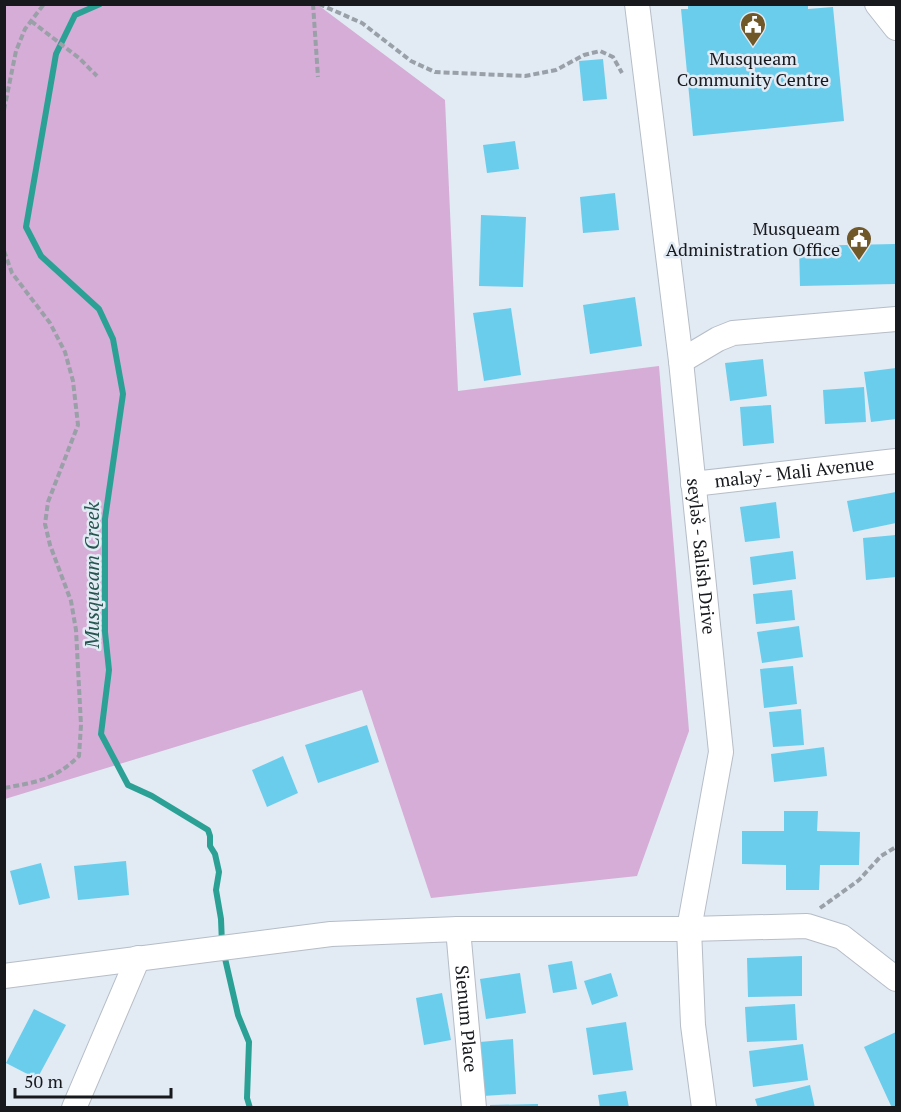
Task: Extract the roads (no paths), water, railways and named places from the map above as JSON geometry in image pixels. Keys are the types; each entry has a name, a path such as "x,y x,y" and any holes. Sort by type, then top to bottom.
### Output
{"street":[{"name":"seyləš - Salish Drive","path":"637,4 681,361 721,752 689,928 693,1025 704,1107"},
{"path":"877,4 897,28"},
{"path":"681,361 718,339 733,333 897,319"},
{"name":"maləy̓ - Mali Avenue","path":"693,484 897,460"},
{"path":"4,976 331,934 458,929 807,926 842,937 897,979"},
{"name":"Sienum Place","path":"458,929 474,1107"},
{"path":"74,1107 138,958"}],"waterway":[{"name":"Musqueam Creek","path":"100,4 75,15 56,54 26,227 41,256 99,309 113,339 123,394 105,519 105,632 109,670 101,734 128,785 152,796 208,830 210,846 215,854 219,872 216,890 222,944"},
{"name":"Musqueam Creek","path":"224,954 238,1015 249,1042 247,1098 250,1108"}],"place":[{"name":"Musqueam Community Centre","path":"753,48"},
{"name":"Musqueam Administration Office","path":"859,262"}]}
